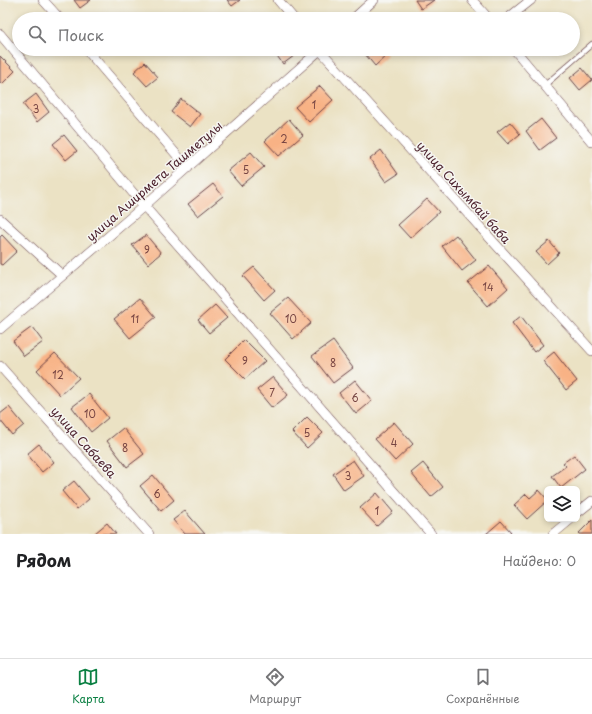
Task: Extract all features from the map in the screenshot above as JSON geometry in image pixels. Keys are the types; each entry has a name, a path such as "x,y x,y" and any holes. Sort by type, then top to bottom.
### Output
{"street":[{"path":"43,0 54,12"},
{"path":"278,0 288,12"},
{"path":"361,12 374,0"},
{"path":"472,0 483,12"},
{"path":"515,12 530,0"},
{"path":"0,34 12,48"},
{"path":"18,56 144,206 431,534"},
{"path":"92,56 188,168"},
{"name":"улица Аширмета Ташметулы","path":"0,329 188,168 312,56"},
{"name":"улица Сихымбай баба","path":"326,56 592,351"},
{"path":"520,56 592,142"},
{"path":"0,219 62,275"},
{"name":"улица Сабаева","path":"0,366 149,534"},
{"path":"580,511 592,501"},
{"path":"553,534 567,522"}],"lane":[{"path":"580,54 592,44"},
{"path":"544,85 578,56"}],"building":[{"path":"74,0 91,0 80,8"},
{"path":"227,0 240,0 232,6"},
{"path":"415,0 434,0 421,9"},
{"path":"0,56 15,71 2,84 0,82"},
{"path":"277,56 294,56 283,64"},
{"path":"367,56 386,56 375,66"},
{"path":"145,62 158,77 147,86 134,72"},
{"path":"582,68 592,80 580,90 570,78"},
{"path":"320,86 333,100 309,122 295,107"},
{"path":"36,94 49,112 37,122 23,104"},
{"path":"181,99 200,114 190,127 171,112"},
{"path":"289,119 303,135 279,156 265,141"},
{"path":"541,119 556,138 540,150 526,131"},
{"path":"510,122 520,134 508,144 497,132"},
{"path":"64,135 77,151 66,160 53,144"},
{"path":"381,150 398,174 386,182 370,159"},
{"path":"251,152 264,167 241,186 228,171"},
{"path":"213,184 223,196 198,216 188,204"},
{"path":"427,199 439,212 410,238 398,225"},
{"path":"2,235 17,251 2,265 0,264 0,237"},
{"path":"146,235 161,253 148,264 132,245"},
{"path":"456,235 476,260 462,271 442,246"},
{"path":"549,241 559,253 547,264 536,252"},
{"path":"489,266 508,288 488,306 468,283"},
{"path":"254,267 275,290 264,300 243,276"},
{"path":"140,298 156,317 130,338 114,319"},
{"path":"288,298 311,323 293,339 270,313"},
{"path":"215,305 227,318 209,333 198,320"},
{"path":"521,316 543,345 534,352 512,323"},
{"path":"32,327 43,342 24,356 13,341"},
{"path":"244,340 265,361 245,379 225,359"},
{"path":"333,341 353,368 333,383 312,356"},
{"path":"554,352 577,381 566,390 543,361"},
{"path":"55,353 79,378 60,395 37,370"},
{"path":"273,377 288,395 272,408 257,390"},
{"path":"355,380 372,401 356,414 339,393"},
{"path":"89,394 108,418 91,432 72,407"},
{"path":"9,407 24,425 12,435 0,420 0,414"},
{"path":"307,417 323,433 307,448 292,432"},
{"path":"394,422 413,444 395,461 375,439"},
{"path":"123,428 144,454 127,467 107,441"},
{"path":"39,444 54,462 42,472 27,454"},
{"path":"574,455 585,469 564,486 560,486 552,476 566,466 563,463"},
{"path":"353,460 364,476 344,490 333,474"},
{"path":"423,463 443,487 431,497 411,473"},
{"path":"153,475 174,500 161,511 140,486"},
{"path":"74,481 89,499 77,509 62,491"},
{"path":"539,490 544,496 544,504 527,519 514,505 526,494 530,498"},
{"path":"377,493 393,512 377,526 360,508"},
{"path":"185,511 205,534 185,534 173,520"},
{"path":"592,520 592,534 580,534 579,533"},
{"path":"501,521 511,532 508,534 486,534"},
{"path":"107,523 116,534 95,533"}]}
